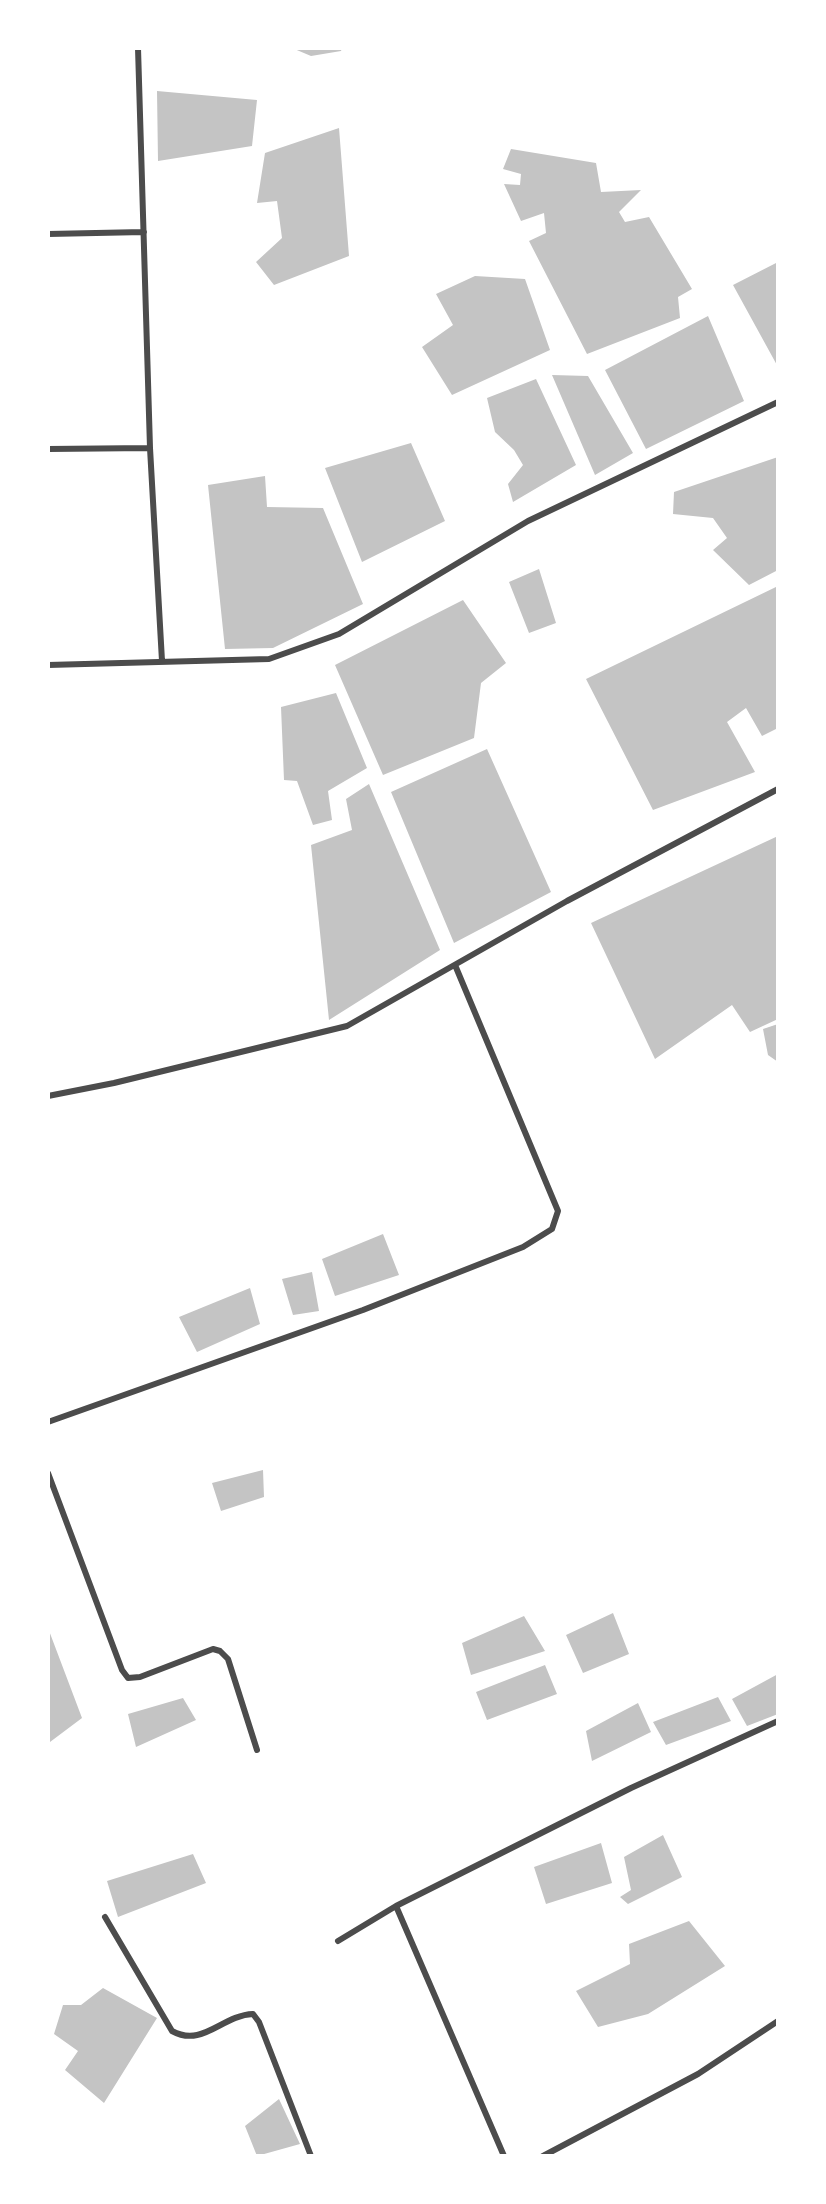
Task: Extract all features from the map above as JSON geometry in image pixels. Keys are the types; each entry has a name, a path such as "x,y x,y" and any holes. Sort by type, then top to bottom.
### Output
{"street":[{"path":"138,48 150,448 162,661"},
{"path":"48,234 144,232"},
{"path":"48,664 269,659 339,634 528,521 778,402"},
{"path":"48,449 150,448"},
{"path":"48,1096 114,1083 347,1026 567,901 778,789"},
{"path":"48,1422 363,1310 523,1247 552,1229 558,1211 455,965"},
{"path":"48,1473 122,1670 128,1678 140,1677 213,1649 220,1651 228,1659 257,1750"},
{"path":"338,1941 396,1906 631,1788 778,1721"},
{"path":"396,1906 504,2156"},
{"path":"105,1917 172,2031 183,2037 194,2037 243,2014 253,2014 259,2022 311,2156"},
{"path":"543,2156 698,2074 778,2021"}],"building":[{"path":"292,48 342,48 341,51 311,56"},
{"path":"157,91 257,100 252,146 158,161"},
{"path":"339,128 349,256 274,285 256,262 282,238 277,201 257,203 265,153"},
{"path":"511,149 596,163 601,192 641,190 619,212 625,222 649,217 692,289 678,297 680,318 587,354 529,241 546,233 544,213 521,221 504,184 520,185 521,174 503,169"},
{"path":"778,262 778,367 733,285"},
{"path":"475,276 525,279 550,350 452,395 422,347 453,325 436,294"},
{"path":"708,316 744,401 646,449 605,370"},
{"path":"552,375 588,376 633,453 595,475"},
{"path":"536,379 576,465 513,502 508,484 523,465 514,450 495,432 487,398"},
{"path":"411,443 445,521 362,562 325,468"},
{"path":"778,457 778,570 749,585 713,550 727,538 713,518 673,514 674,492"},
{"path":"265,476 267,507 323,508 363,604 273,648 225,649 208,485"},
{"path":"539,569 556,623 529,633 509,582"},
{"path":"778,586 778,728 762,736 746,708 727,722 755,772 653,810 586,679"},
{"path":"463,600 506,663 481,683 474,738 383,775 335,665"},
{"path":"336,693 367,768 328,791 332,820 313,825 297,781 284,780 281,707"},
{"path":"487,749 551,892 454,943 391,792"},
{"path":"369,784 440,950 329,1020 311,845 352,830 346,799"},
{"path":"778,836 778,1019 750,1032 732,1005 655,1059 591,923"},
{"path":"778,1024 778,1062 768,1055 763,1029"},
{"path":"383,1234 399,1275 335,1296 322,1259"},
{"path":"312,1272 319,1311 293,1315 282,1279"},
{"path":"250,1288 260,1324 197,1352 179,1317"},
{"path":"263,1470 264,1497 221,1511 212,1483"},
{"path":"613,1613 629,1654 583,1673 566,1635"},
{"path":"524,1616 545,1651 471,1675 462,1643"},
{"path":"48,1628 82,1718 50,1742 48,1734"},
{"path":"545,1665 557,1694 487,1720 476,1692"},
{"path":"778,1674 778,1714 747,1726 732,1699"},
{"path":"718,1697 731,1721 666,1745 653,1722"},
{"path":"183,1698 196,1720 136,1747 128,1714"},
{"path":"638,1703 651,1732 592,1761 586,1731"},
{"path":"663,1835 682,1877 628,1904 620,1897 631,1890 624,1857"},
{"path":"601,1843 612,1883 546,1904 534,1867"},
{"path":"193,1854 206,1883 118,1917 107,1881"},
{"path":"689,1921 725,1966 648,2014 598,2027 576,1991 630,1964 629,1944"},
{"path":"103,1988 157,2018 104,2103 65,2070 78,2051 54,2034 63,2005 81,2005"},
{"path":"279,2099 300,2144 257,2156 245,2126"}]}
